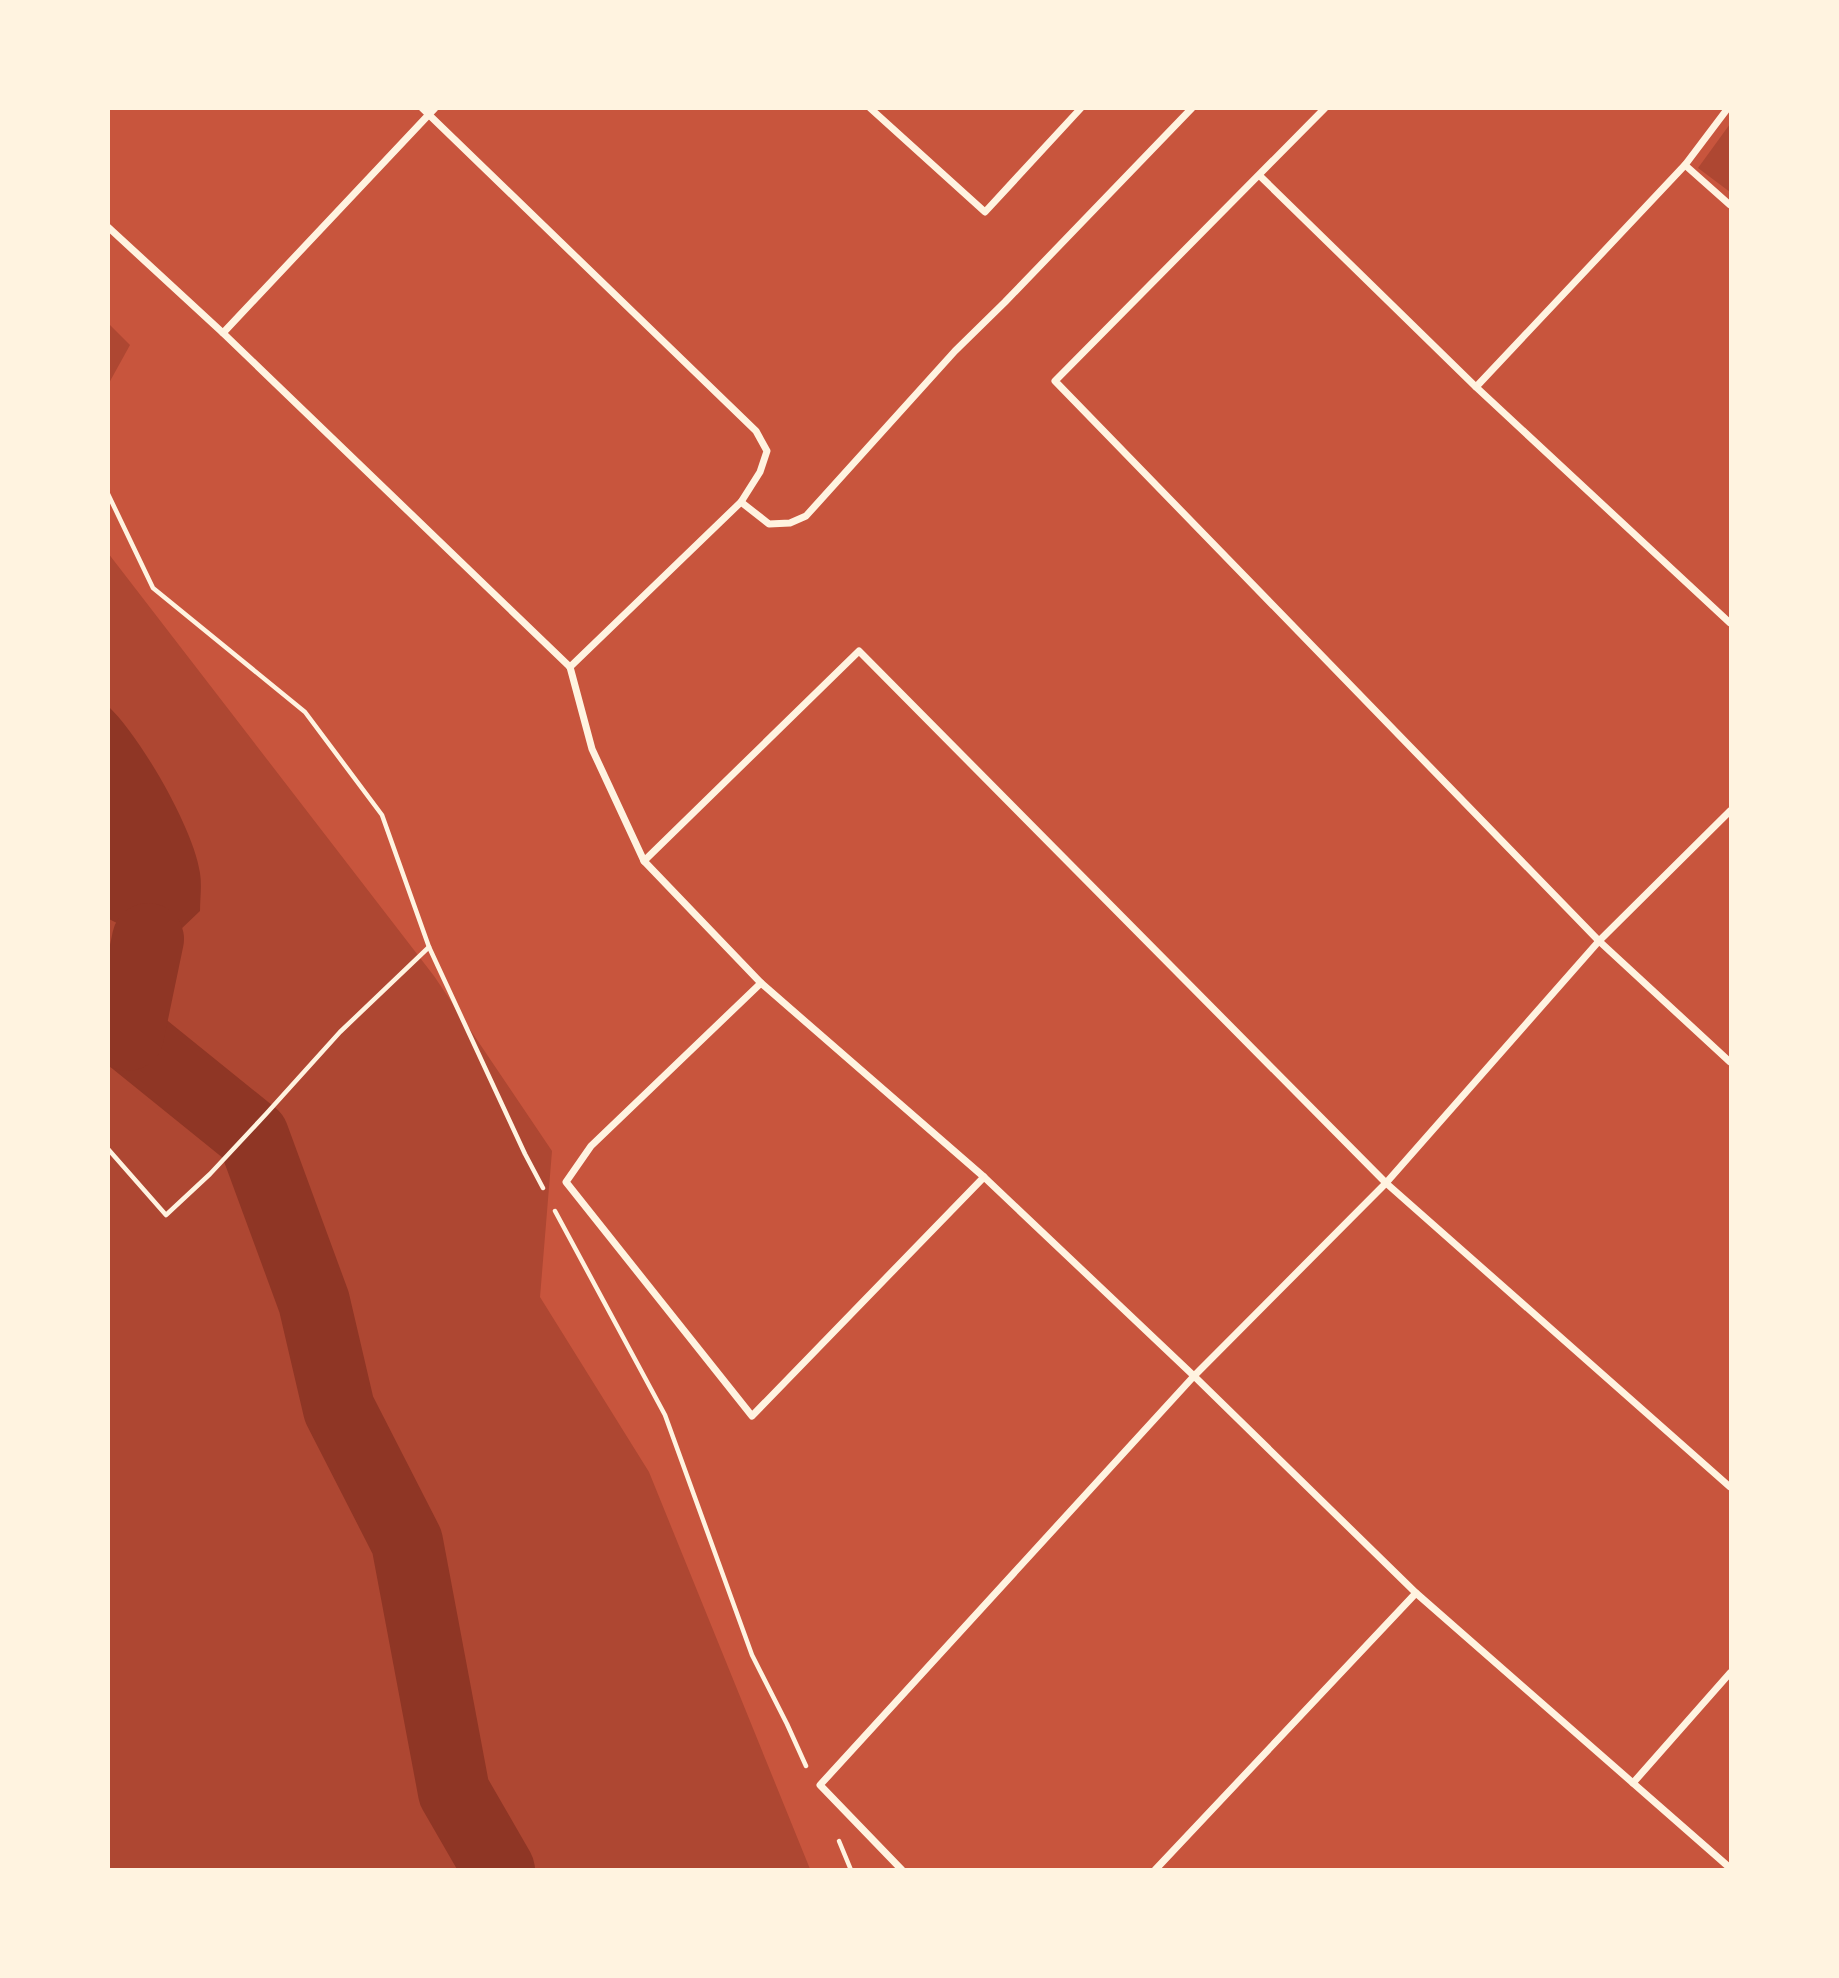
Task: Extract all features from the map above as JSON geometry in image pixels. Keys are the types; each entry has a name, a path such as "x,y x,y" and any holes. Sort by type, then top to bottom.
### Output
{"street":[{"path":"422,108 432,112 756,431 767,451 760,472 741,502 570,667"},
{"path":"870,108 985,212 1081,108"},
{"path":"741,502 769,524 790,523 806,516 954,351 1192,108"},
{"path":"1325,108 1055,382 1599,940 1731,1062"},
{"path":"1476,387 1685,166 1728,108"},
{"path":"223,333 432,112"},
{"path":"1685,166 1731,205"},
{"path":"1260,176 1476,387 1731,623"},
{"path":"108,227 223,333 570,667 592,749 643,862 761,983 984,1177 1194,1376 1416,1593 1731,1868"},
{"path":"643,862 859,651 1386,1183 1731,1487"},
{"path":"902,1870 820,1786 1194,1376 1386,1183 1599,940 1731,811"},
{"path":"761,983 591,1146 566,1182 752,1416 984,1177"},
{"path":"1155,1870 1416,1593"},
{"path":"1633,1783 1731,1673"}],"path":[{"path":"108,494 153,588 304,712 382,815 429,947 544,1190"},
{"path":"108,1149 166,1215 210,1174 340,1032 429,947"},
{"path":"550,1202 665,1415 752,1655 809,1773"},
{"path":"835,1833 851,1870"}],"shaded area":[{"path":"1730,124 1730,192 1698,168"},
{"path":"109,324 130,345 109,383"},
{"path":"108,553 434,976 552,1151 540,1297 649,1472 810,1869 109,1869"},
{"path":"108,706 135,739 164,784 188,833 200,873 200,911 179,931 148,939 109,919"}],"waterway":[{"path":"128,1035 148,939"},
{"path":"108,1029 128,1035 253,1136 314,1302 339,1409 407,1542 454,1792 499,1870"},
{"path":"226,1099 253,1136"}]}
